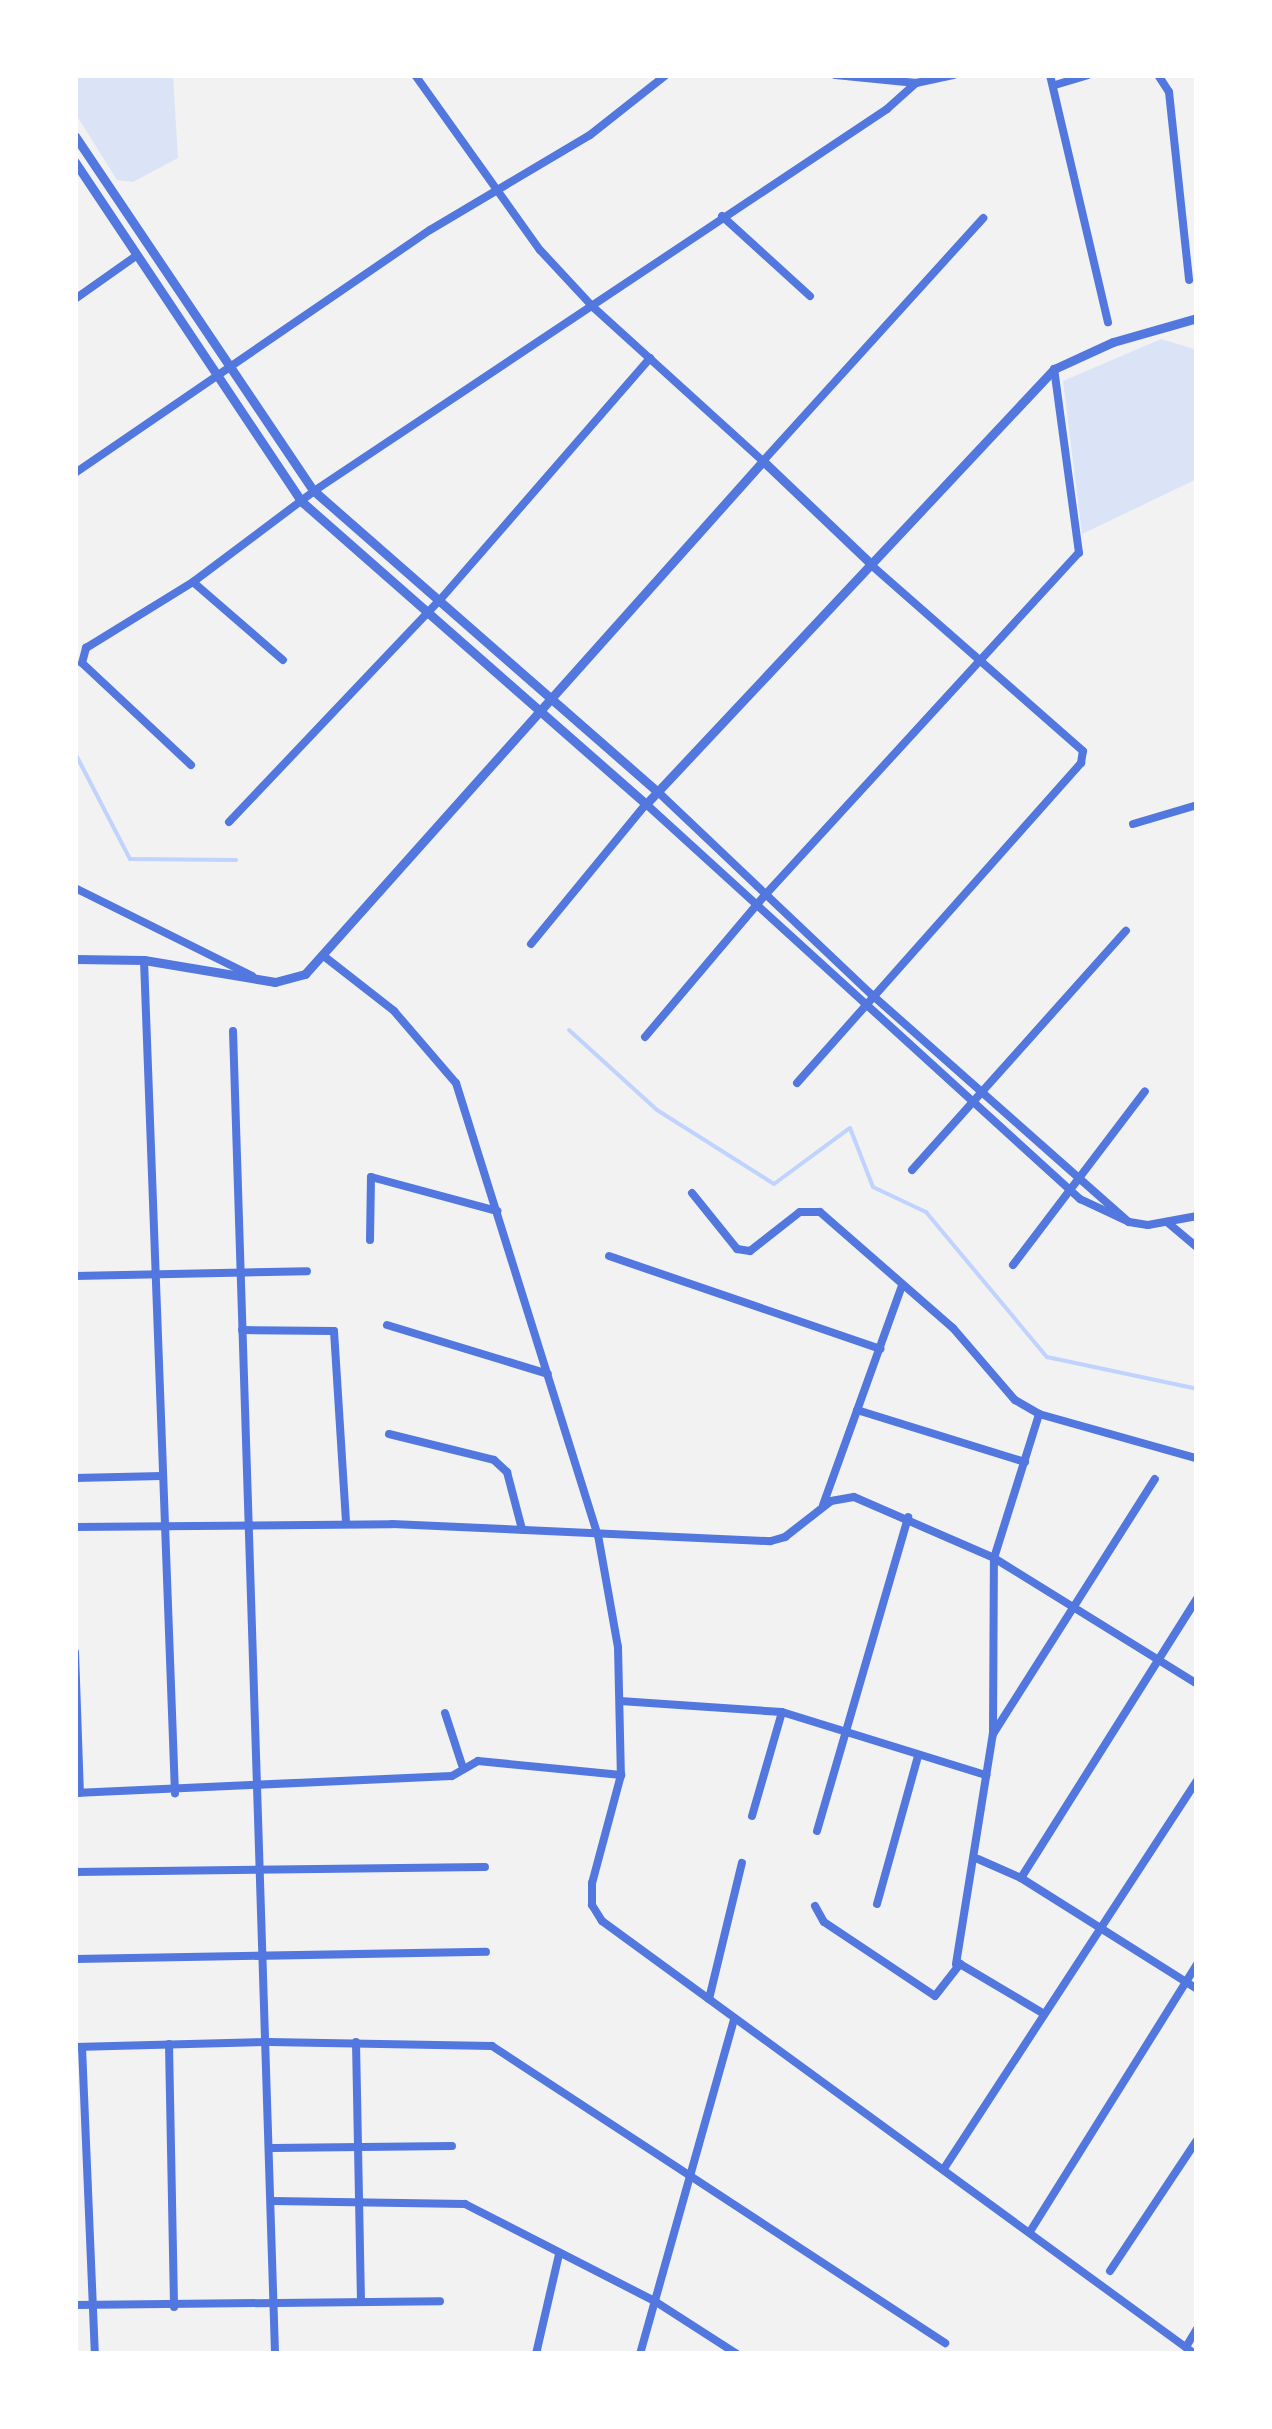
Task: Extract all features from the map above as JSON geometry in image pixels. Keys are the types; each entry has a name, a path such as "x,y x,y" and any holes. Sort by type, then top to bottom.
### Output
{"street":[{"path":"415,75 497,190 592,307 978,660 1078,741 1081,764 871,994 797,1083"},
{"path":"75,473 497,190 590,135 666,75"},
{"path":"835,75 916,83 953,75"},
{"path":"1050,75 1108,322"},
{"path":"1054,85 1088,75"},
{"path":"1158,75 1169,92 1188,280"},
{"path":"192,766 80,655 192,582 314,491 887,109 916,83"},
{"path":"75,136 314,491 656,791 871,994 1079,1172 1130,1222"},
{"path":"75,162 301,501 646,804 861,1006 974,1101 1067,1188 1130,1222 1166,1222 1197,1216"},
{"path":"722,216 810,296"},
{"path":"75,959 144,960 292,980 328,954 983,218"},
{"path":"75,299 136,256"},
{"path":"531,944 656,791 1054,368 1113,342 1197,318"},
{"path":"229,822 439,601 650,358"},
{"path":"645,1038 766,894 1078,554 1054,368"},
{"path":"192,582 283,660"},
{"path":"1133,824 1197,805"},
{"path":"75,888 252,976"},
{"path":"912,1170 1126,930"},
{"path":"328,954 394,1011 456,1083 598,1535 620,1701 621,1775 592,1883 592,1905 602,1922 945,2167 1195,2354"},
{"path":"144,960 175,1793"},
{"path":"233,1031 267,1954 275,2354"},
{"path":"1014,1265 1067,1188 1144,1091"},
{"path":"370,1240 370,1177 497,1212"},
{"path":"692,1192 737,1248 760,1248 800,1212 820,1212 953,1328 1015,1400 1039,1414 1196,1458"},
{"path":"1166,1222 1197,1247"},
{"path":"609,1256 880,1349"},
{"path":"75,1276 308,1271"},
{"path":"823,1505 902,1285"},
{"path":"386,1325 548,1374"},
{"path":"242,1330 334,1331 346,1524"},
{"path":"857,1410 1025,1462"},
{"path":"814,1906 824,1922 935,1996 956,1964 978,1859 993,1734 994,1558 1039,1414"},
{"path":"388,1434 494,1460 507,1472 522,1528"},
{"path":"75,1478 162,1476"},
{"path":"993,1734 1155,1480"},
{"path":"75,1528 346,1524 779,1540 823,1505 854,1497 908,1517 994,1558 1197,1684"},
{"path":"816,1831 848,1734 908,1517"},
{"path":"1021,1878 1197,1599"},
{"path":"75,1652 78,1793 175,1793 452,1776 462,1765 478,1760 621,1775"},
{"path":"620,1701 782,1712 986,1775"},
{"path":"752,1816 782,1712"},
{"path":"445,1713 462,1765"},
{"path":"877,1904 918,1756"},
{"path":"945,2167 1042,2012 1197,1781"},
{"path":"978,1859 1021,1878 1197,1988"},
{"path":"708,1999 742,1863"},
{"path":"75,1872 486,1867"},
{"path":"75,1959 486,1952"},
{"path":"956,1964 1042,2012"},
{"path":"1031,2230 1197,1964"},
{"path":"640,2354 734,2018"},
{"path":"96,2354 79,2047 269,2042 492,2046 945,2342"},
{"path":"356,2042 361,2302"},
{"path":"169,2044 174,2307"},
{"path":"1110,2271 1197,2140"},
{"path":"75,2146 86,2146"},
{"path":"272,2148 452,2146"},
{"path":"273,2201 465,2204 653,2300 737,2354"},
{"path":"536,2354 559,2254"},
{"path":"75,2305 440,2302"},
{"path":"1186,2348 1197,2330"}],"shaded area":[{"path":"75,75 173,75 178,158 133,182 117,180 75,113"},
{"path":"1161,339 1197,350 1197,479 1082,534 1063,381"}],"waterway":[{"path":"75,753 130,859 236,860"},
{"path":"569,1030 657,1110 774,1184 850,1128 873,1187 926,1212 1047,1357 1197,1389"}]}
